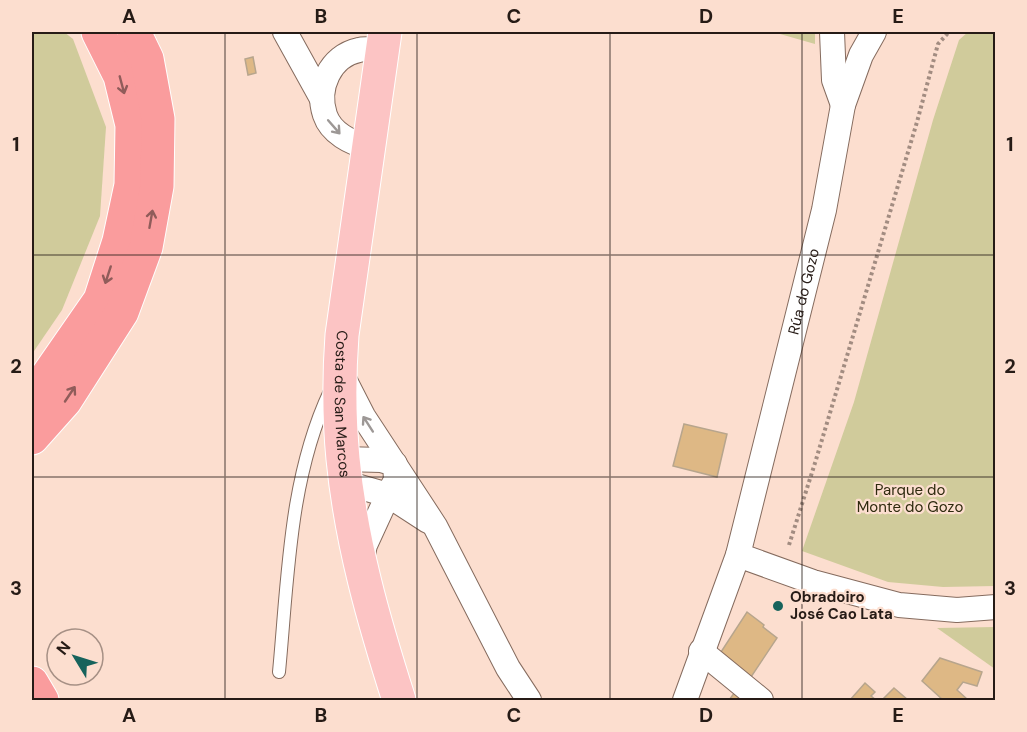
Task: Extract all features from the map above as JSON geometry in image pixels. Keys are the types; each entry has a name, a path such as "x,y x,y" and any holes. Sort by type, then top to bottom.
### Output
{"highway":[{"path":"32,395 100,300 119,241 131,185 132,125 120,76 98,32"},
{"path":"32,438 65,401 122,312 146,246 157,186 158,118 147,59 134,32"},
{"path":"32,683 42,700"}],"main road":[{"name":"Costa de San Marcos","path":"383,41 342,335 340,371 345,471 361,565 373,618 399,700"}],"street":[{"path":"832,32 834,80 843,105"},
{"name":"Rúa do Gozo","path":"685,700 738,555 824,210 843,105 861,55 874,32"},
{"path":"290,39 308,53 338,59"},
{"path":"290,39 321,97 325,117 338,133 355,144 368,147"},
{"path":"321,97 327,74 338,59 383,41"},
{"path":"340,371 363,416 435,525 508,668 529,700"},
{"path":"345,471 381,460 395,464"},
{"path":"361,565 365,545 396,480 395,464"},
{"path":"345,471 435,525"},
{"path":"738,555 813,582 899,604 957,610 996,607"},
{"path":"701,651 761,700"}],"lane":[{"path":"279,672 295,512 305,460 321,411 340,371"}],"path":[{"path":"780,570 816,463 938,44 949,32"}],"green space":[{"path":"32,32 64,32 73,39 106,127 100,216 62,310 32,354"},
{"path":"773,32 815,32 815,44"},
{"name":"Parque do Monte do Gozo","path":"968,32 996,32 995,586 943,587 888,582 802,551 854,402 933,120 959,40"},
{"path":"995,627 995,669 937,628"}],"building":[{"path":"253,57 256,73 248,75 245,59"},
{"path":"684,424 727,434 717,477 673,466"},
{"path":"747,612 777,638 751,677 719,655"},
{"path":"940,658 982,672 977,686 963,682 957,690 967,699 943,700 922,681"},
{"path":"865,683 875,692 871,696 876,700 850,700"},
{"path":"894,688 908,700 882,700"},
{"path":"735,692 745,700 729,700"}],"place":[{"name":"Obradoiro José Cao Lata","path":"778,606"}]}
